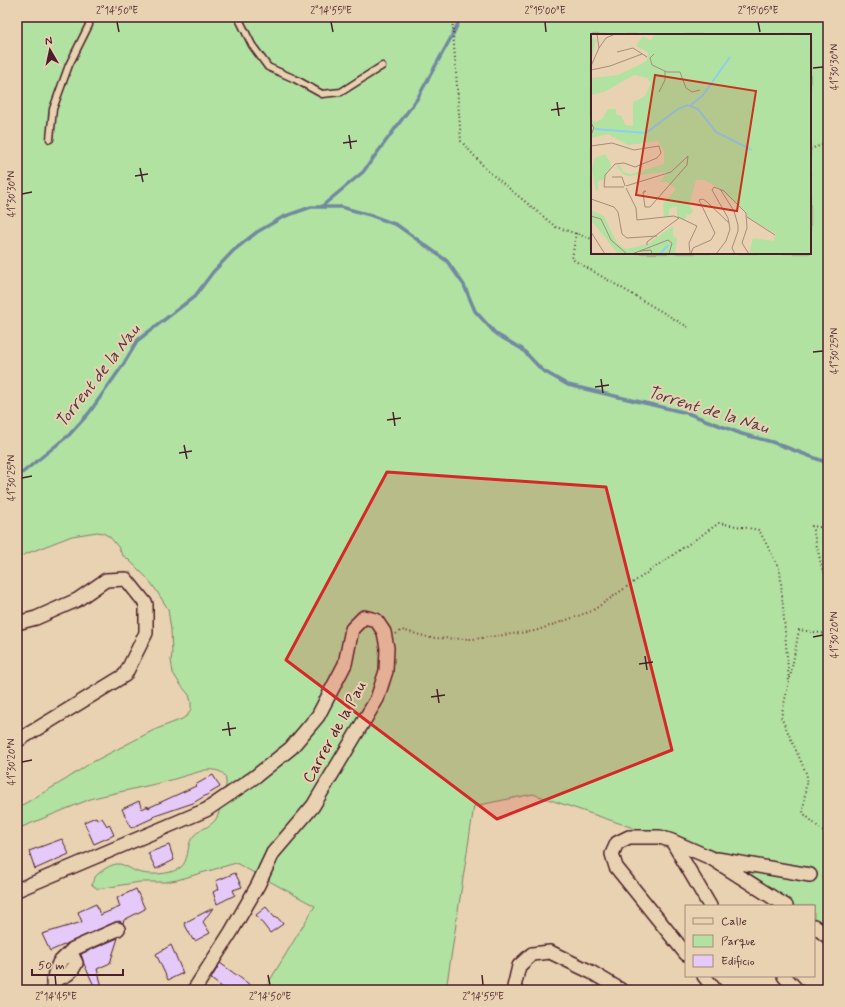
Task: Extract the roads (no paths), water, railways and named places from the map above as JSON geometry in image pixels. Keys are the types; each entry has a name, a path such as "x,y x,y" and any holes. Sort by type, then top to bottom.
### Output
{"street":[{"path":"17,622 36,618 77,600 106,580 126,579 146,604 146,633 125,675 17,741"},
{"name":"Carrer de la Pau","path":"17,890 208,809 256,776 291,748 318,716 345,664 352,629 364,617 376,620 384,632 387,648 386,671 377,699 313,806 272,854 254,892 231,932 194,990"},
{"path":"685,953 616,867 612,854 617,843 629,837 660,837 672,841 711,858 784,905"},
{"path":"672,841 709,905"},
{"path":"711,858 810,875"},
{"path":"815,927 828,937"},
{"path":"54,986 59,963 73,949 118,930"},
{"path":"516,990 514,987 519,966 532,954 550,952 591,972 621,990"},
{"path":"705,977 715,990"},
{"path":"785,977 797,990"}],"lane":[{"path":"50,139 53,109 69,65 89,25 89,17"},
{"path":"238,17 252,45 268,67 295,79 322,94 341,92 382,66"}],"waterway":[{"path":"321,207 363,172 417,99 461,17"},
{"name":"Torrent de la Nau","path":"17,477 69,435 89,413 123,365 138,340 195,296 213,272 234,250 257,232 283,217 311,207 341,207 370,215 397,225 447,261 464,285 475,311 496,334 522,349 542,370 568,385 687,413 742,434 772,442 828,463"}]}
